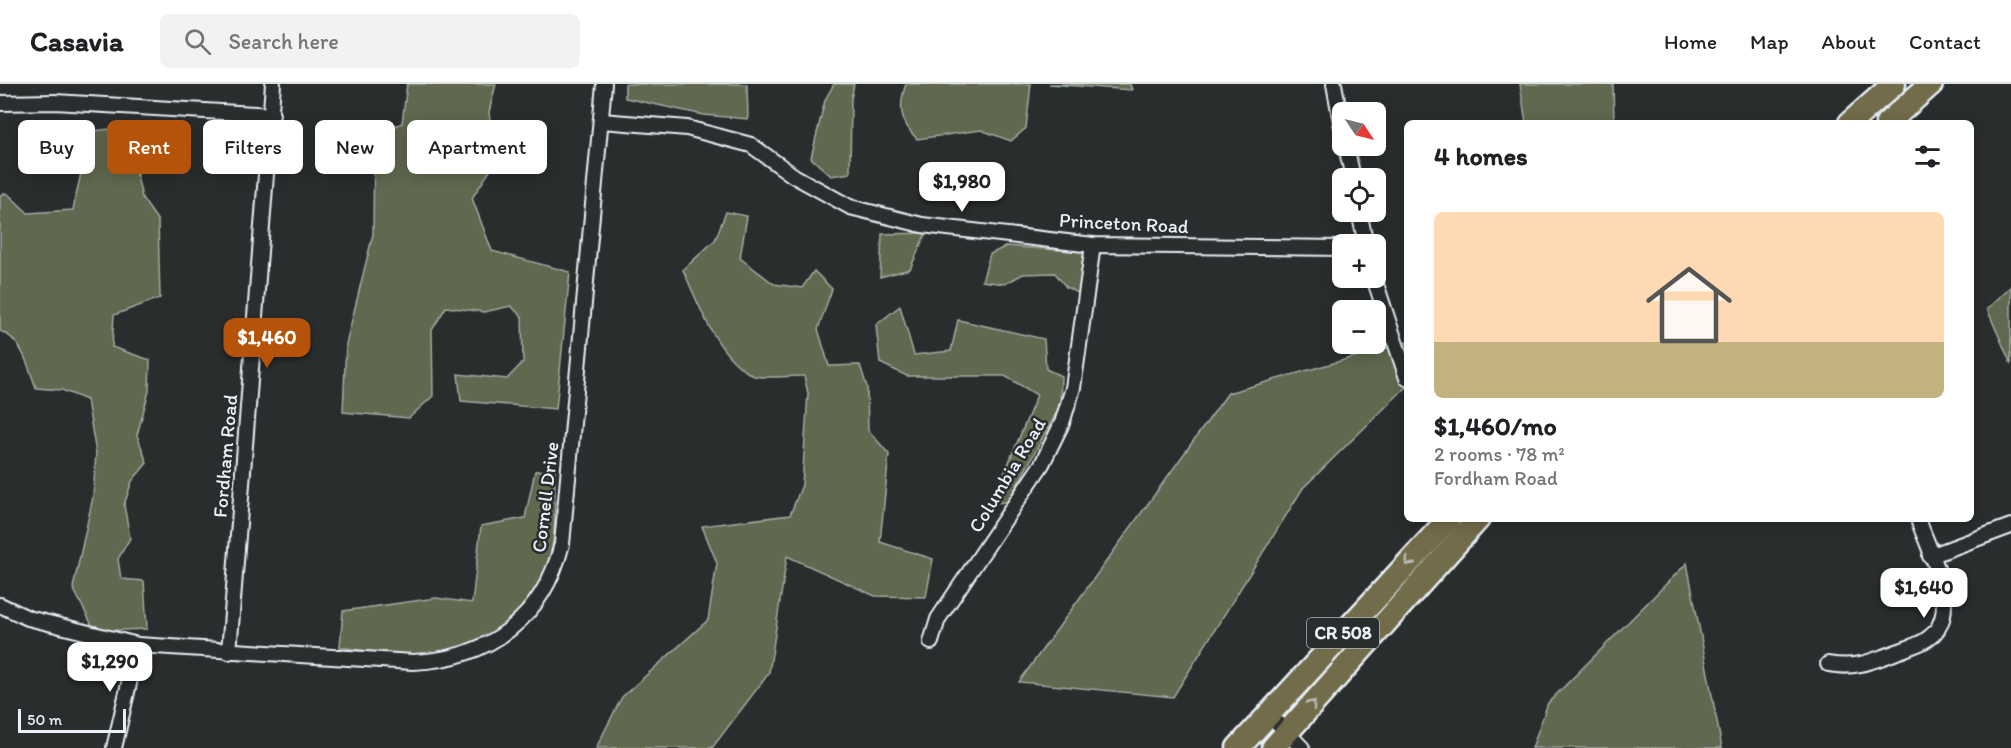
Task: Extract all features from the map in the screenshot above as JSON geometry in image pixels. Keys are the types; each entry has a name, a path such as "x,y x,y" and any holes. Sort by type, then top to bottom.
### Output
{"main road":[{"path":"1853,120 1894,84"},
{"path":"1890,120 1931,84"},
{"name":"CR 508","path":"1238,748 1446,522"},
{"name":"CR 508","path":"1288,743 1475,522"}],"street":[{"name":"Fordham Road","path":"229,652 273,84"},
{"name":"Cornell Drive","path":"0,605 28,618 138,645 229,652 435,661 465,654 493,642 518,623 538,600 553,573 562,544 604,84"},
{"path":"1334,84 1337,102"},
{"path":"0,103 55,102 272,115"},
{"name":"Princeton Road","path":"602,121 687,128 751,145 794,176 850,207 912,222 1093,245 1332,248"},
{"name":"Columbia Road","path":"931,642 938,619 1042,464 1062,423 1073,388 1093,245"},
{"path":"1377,288 1404,369"},
{"path":"1828,663 1858,667 1925,640 1940,624 1946,602 1919,522"},
{"path":"1930,556 2011,526"},
{"path":"114,748 138,645"},
{"path":"1269,714 1288,743"}],"green space":[{"path":"407,84 496,84 489,112 490,120 407,120 407,174 488,174 472,198 492,251 570,272 556,409 461,401 458,374 507,379 523,362 522,317 511,306 484,312 446,307 432,330 433,396 409,418 343,412 346,344 373,234 374,174 395,174 395,126 402,123"},
{"path":"625,84 747,84 748,119 704,115 625,98"},
{"path":"834,84 854,84 851,99 850,173 831,176 811,158 825,100"},
{"path":"906,84 1031,84 1026,128 1011,141 981,130 917,139 911,133 902,113 902,99"},
{"path":"1049,84 1130,84 1132,90"},
{"path":"1520,84 1613,84 1614,120 1526,120"},
{"path":"107,129 107,174 137,174 142,198 158,221 160,298 114,315 112,347 150,360 149,391 137,435 147,463 132,481 124,505 130,538 118,559 121,579 144,581 147,629 95,631 73,588 93,497 96,453 87,400 62,390 36,388 19,347 14,340 0,331 0,195 7,193 28,213 73,210 81,174 95,174 95,131"},
{"path":"726,212 747,216 740,258 774,284 802,288 814,271 832,289 818,329 829,366 860,365 867,387 868,430 889,454 880,542 933,559 926,597 875,596 787,556 769,673 712,748 596,748 622,697 708,620 717,563 702,526 790,515 802,485 808,393 804,376 757,376 739,366 728,355 710,328 683,270 715,240"},
{"path":"926,233 910,269 880,277 882,234"},
{"path":"1007,246 1084,252 1082,295 1066,287 1055,273 1023,274 1005,284 982,281 990,254"},
{"path":"2011,286 2011,364 1987,309"},
{"path":"900,306 914,355 951,351 958,320 1044,339 1046,369 1061,376 1060,406 1008,502 992,503 1037,395 1005,376 907,376 880,363 876,325"},
{"path":"1404,343 1404,389 1303,488 1173,697 1019,682 1228,393 1365,354 1386,354 1386,348"},
{"path":"555,470 555,522 551,552 534,591 521,609 505,624 488,637 448,653 405,656 340,647 343,611 436,598 472,603 481,526 525,518 535,471"},
{"path":"1687,563 1722,748 1532,748 1548,703"}]}
